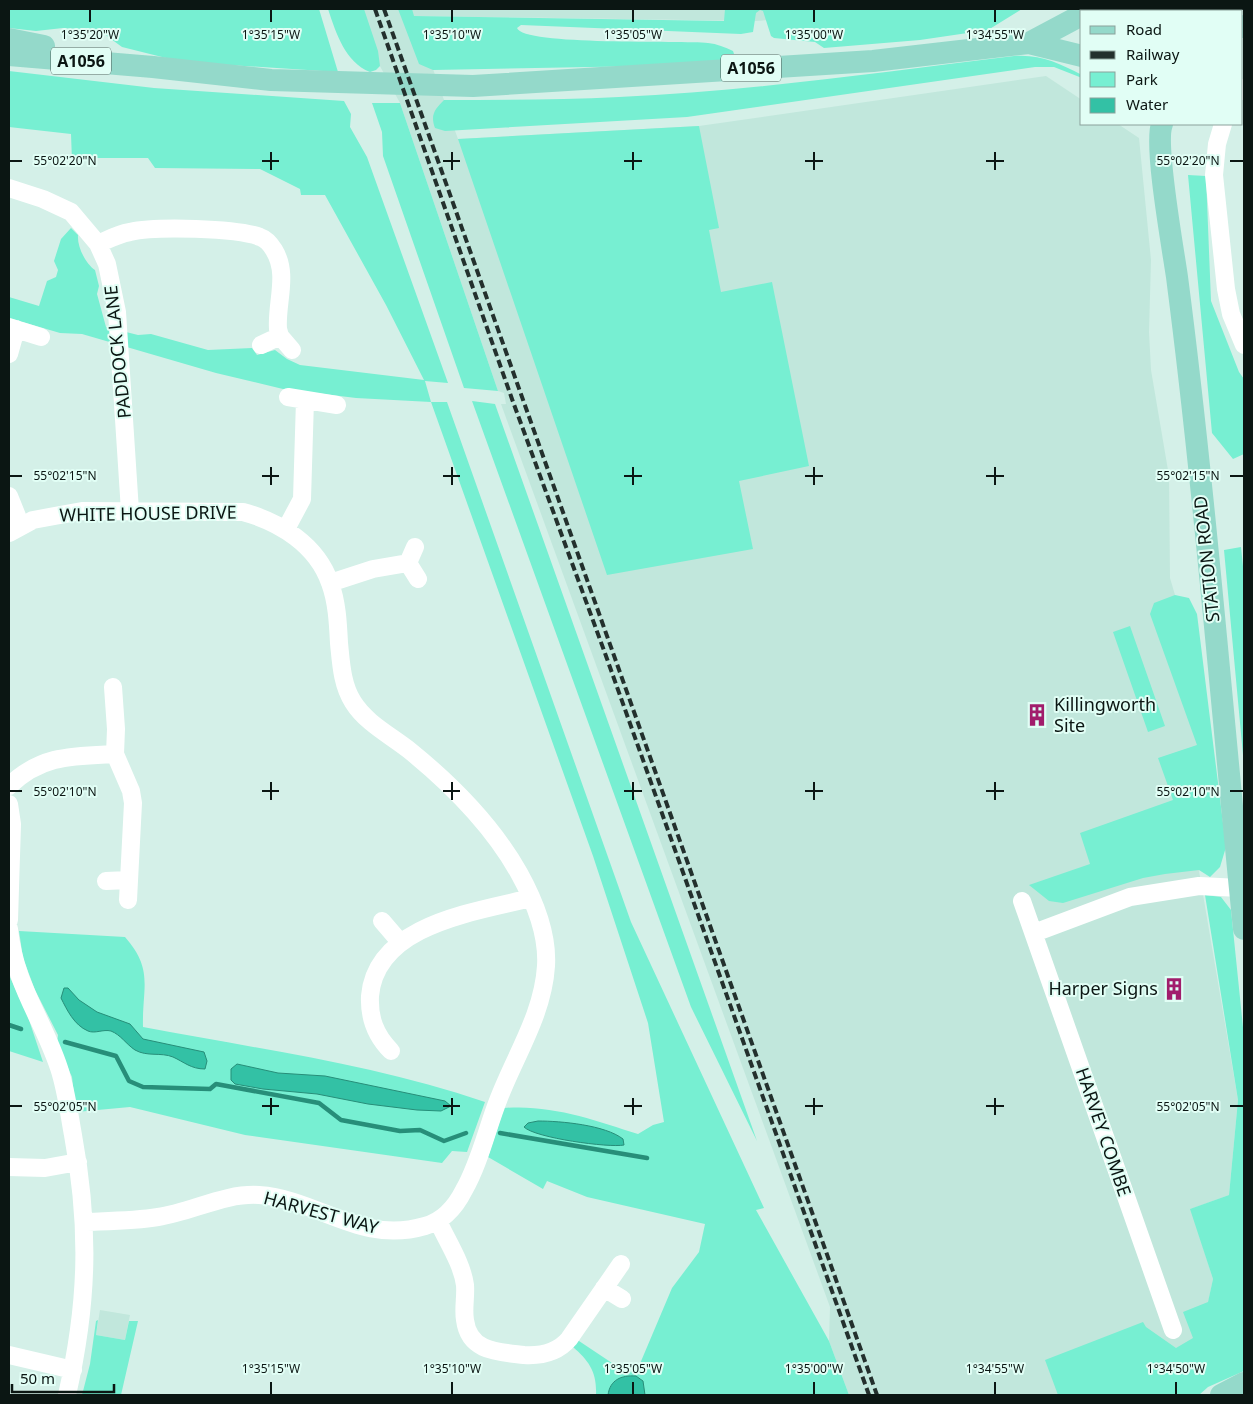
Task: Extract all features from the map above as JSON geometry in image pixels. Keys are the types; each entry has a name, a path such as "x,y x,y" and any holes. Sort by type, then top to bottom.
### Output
{"main road":[{"name":"A1056","path":"1029,43 1077,13"},
{"path":"1077,13 1076,35 1080,46"},
{"name":"A1056","path":"9,39 153,67"},
{"name":"A1056","path":"9,55 153,67 271,80 473,86 872,61 1029,43 1080,56"},
{"name":"STATION ROAD","path":"1159,126 1185,341 1244,929"},
{"path":"1221,1395 1244,1383"}],"street":[{"path":"1223,125 1217,144 1214,175 1226,289 1231,314 1243,340"},
{"name":"PADDOCK LANE","path":"9,188 43,199 71,212 98,244 107,264 117,312 130,511"},
{"path":"98,244 116,235 152,230 225,230 261,237 274,250 280,262 282,279 277,318 280,336 292,350"},
{"path":"9,354 12,328 41,337"},
{"path":"262,345 280,336"},
{"path":"288,398 337,405"},
{"path":"286,529 302,499 305,400"},
{"path":"9,496 15,530"},
{"name":"WHITE HOUSE DRIVE","path":"15,530 53,515 82,511 243,512 263,518 286,529 303,544 323,568 330,583 336,607 345,685 353,702 369,720 410,752 471,807 508,853 531,898 544,945 547,963 544,986 531,1026 500,1094 482,1144"},
{"path":"408,563 415,547"},
{"path":"330,583 373,569 408,563"},
{"path":"408,563 418,579"},
{"path":"113,687 116,729 114,754 131,791 133,803 128,900"},
{"path":"9,786 43,762 56,758 114,754"},
{"path":"9,804 12,824 9,920"},
{"path":"106,881 129,880"},
{"path":"1034,933 1130,896 1199,886 1240,888"},
{"path":"379,1046 371,1014 372,979 382,959 400,942 452,918 531,898"},
{"name":"HARVEY COMBE","path":"1022,901 1173,1330"},
{"path":"382,921 400,942"},
{"path":"9,929 13,960 22,987 59,1068 78,1162 84,1222 85,1281 82,1322 67,1395"},
{"name":"HARVEST WAY","path":"84,1222 156,1218 234,1196 259,1195 287,1200 341,1221 376,1230 410,1230 438,1221 454,1206 464,1191 482,1144"},
{"path":"9,1167 45,1168 78,1162"},
{"path":"438,1221 462,1272 465,1286 465,1319 467,1329 472,1340 480,1347 495,1352 528,1355 551,1352 567,1341 621,1264"},
{"path":"604,1288 622,1299"},
{"path":"9,1355 73,1370"}],"shaded area":[{"path":"357,9 912,9 756,21 414,16 458,139 699,126 1046,76 1080,99 1080,125 1120,125 1139,138 1151,260 1149,332 1151,370 1169,476 1170,578 1175,595 1212,835 1199,871 1238,1100 1229,1195 1191,1209 1213,1279 1208,1303 1191,1350 1168,1395 849,1395 829,1341 830,1307 501,404 506,404 504,393 498,391 400,103 375,57"},
{"path":"100,1310 130,1315 125,1340 96,1335"}],"green space":[{"path":"9,9 319,9 338,72 182,62 122,47 100,31 63,28 36,31 9,28"},
{"path":"328,9 364,9 378,51 380,66 376,70 370,72 361,67 348,54 338,37"},
{"path":"398,9 412,9 414,16 724,21 725,9 1022,9 988,30 920,40 824,48 815,42 774,38 771,36 763,11 760,10 756,13 753,32 741,34 521,25 517,28 526,34 546,38 711,43 733,51 735,57 730,62 701,65 433,70 419,64"},
{"path":"1088,9 1207,9 1207,10"},
{"path":"1014,56 1032,56 1049,60 1080,74 1080,77 1054,67 1035,67 687,117 445,131 435,128 433,119 436,109 444,100 619,97 817,80"},
{"path":"9,71 154,88 344,101 351,114 350,127 367,157 448,383 425,381 431,402 356,398 283,389 216,373 82,334 60,333 9,318 9,297 39,306 47,281 56,277 58,270 54,261 61,239 71,228 78,235 79,245 85,259 95,270 99,286 97,294 106,327 138,335 151,334 208,350 252,348 257,355 275,350 287,359 300,365 424,380 386,305 325,195 301,195 300,189 260,169 155,168 148,158 82,158 72,161 71,134 9,127"},
{"path":"372,103 400,103 498,391 464,388 383,156 382,132"},
{"path":"699,126 719,228 709,230 721,292 772,282 809,466 739,481 753,549 607,575 458,139"},
{"path":"1188,175 1206,176 1211,301 1239,372 1244,379 1244,454 1233,459 1212,433"},
{"path":"472,401 495,404 757,1141 691,1007"},
{"path":"431,402 447,402 631,922 764,1208 756,1210 829,1341 849,1395 596,1395 595,1380 591,1368 588,1362 573,1347 576,1339 618,1367 639,1366 672,1288 699,1252 705,1224 587,1197 547,1181 543,1189 488,1157 504,1108 538,1108 572,1114 638,1134 653,1125 664,1122 648,1023 593,856"},
{"path":"1241,547 1244,576 1244,766 1224,550"},
{"path":"1175,595 1189,598 1197,614 1226,847 1220,867 1210,877 1199,870 1165,874 1143,878 1063,903 1049,901 1029,885 1090,864 1080,833 1173,800 1158,758 1197,745 1150,614 1154,603"},
{"path":"1130,626 1165,726 1148,732 1113,632"},
{"path":"1205,895 1221,897 1231,910 1244,1037 1244,1371 1208,1387 1199,1395 1058,1395 1045,1360 1143,1322 1146,1327 1176,1348 1193,1338 1183,1312 1208,1302 1213,1279 1190,1209 1229,1195 1238,1100"},
{"path":"19,931 125,937 140,959 143,969 145,990 143,1027 358,1067 401,1077 485,1102 467,1152 452,1151 442,1163 245,1135 130,1107 76,1112 72,1077 57,1043 58,1035 35,990 23,958"},
{"path":"9,975 27,1014 43,1062 9,1051"},
{"path":"98,1320 96,1335 125,1340 129,1321 138,1321 121,1395 82,1395 90,1364 96,1321"}],"water":[{"path":"64,988 68,988 79,1000 97,1012 130,1024 143,1039 204,1052 207,1061 205,1069 192,1067 173,1057 135,1050 111,1031 88,1031 79,1025 66,1007 61,998"},
{"path":"237,1064 278,1073 325,1076 445,1101 451,1106 441,1111 417,1110 368,1104 317,1094 263,1089 235,1084 231,1080 231,1069"},
{"path":"538,1121 570,1123 605,1130 623,1139 624,1145 616,1146 572,1141 542,1135 524,1127 528,1123"},
{"path":"626,1376 636,1376 643,1381 645,1395 608,1395 614,1382"}],"waterway":[{"path":"9,1025 21,1029"},
{"path":"65,1042 116,1056 129,1081 143,1087 210,1089 216,1084 319,1103 341,1120 400,1131 420,1130 444,1141 466,1133"},
{"path":"500,1133 647,1158"}],"railway":[{"path":"375,9 512,399 606,656 869,1395"},
{"path":"384,9 877,1395"}],"place":[{"name":"Killingworth Site","path":"1037,715"},
{"name":"Harper Signs","path":"1174,989"}]}
